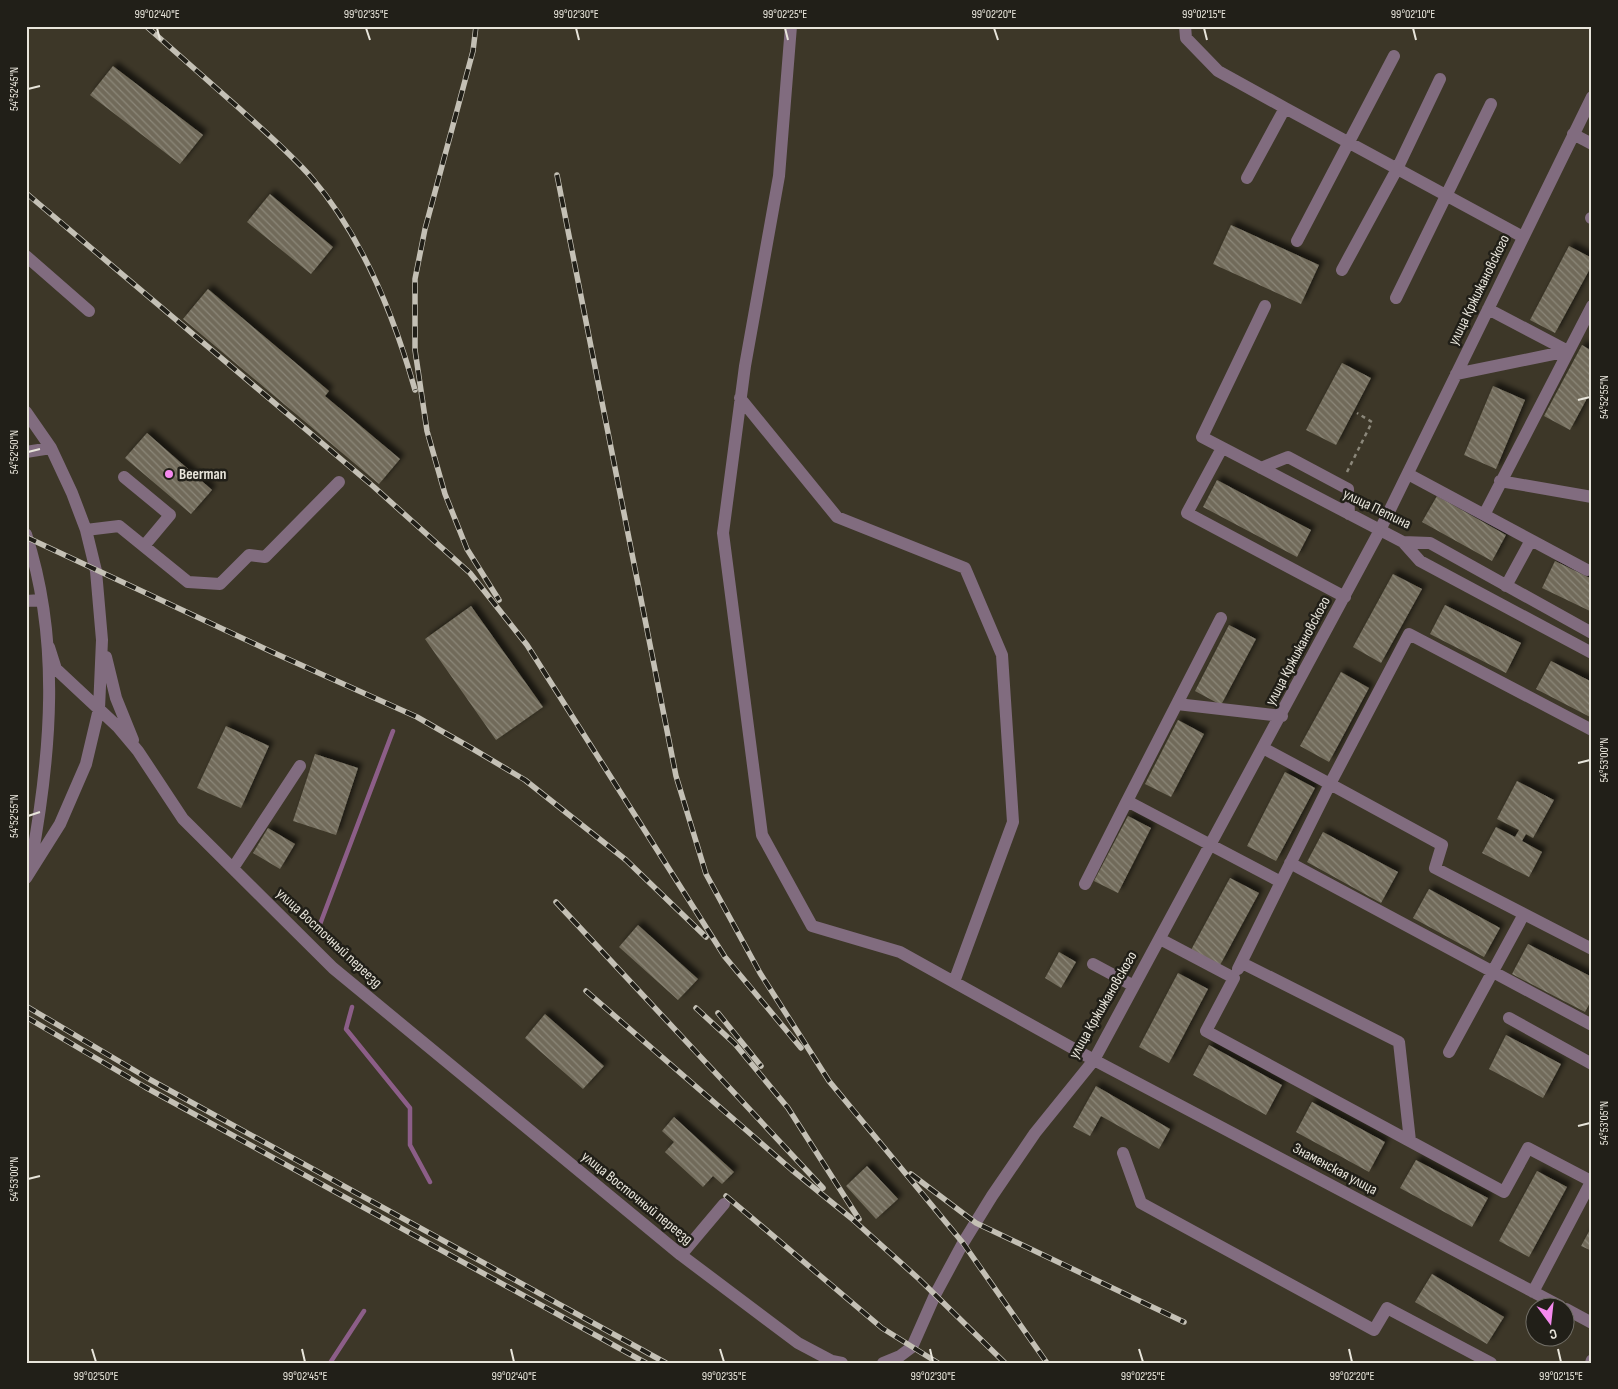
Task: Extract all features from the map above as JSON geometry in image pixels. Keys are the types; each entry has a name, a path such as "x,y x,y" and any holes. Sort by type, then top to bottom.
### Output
{"street":[{"name":"Знаменская улица","path":"791,26 779,176 740,398 723,533 762,835 812,926 900,952 1094,1060 1541,1296"},
{"path":"1185,26 1186,38 1218,71 1523,237"},
{"path":"1297,241 1394,56"},
{"path":"1342,270 1397,169 1440,79"},
{"name":"улица Кржижановского","path":"883,1363 900,1356 912,1347 936,1295 992,1196 1035,1133 1094,1060 1282,716 1380,530 1592,97"},
{"path":"1396,298 1491,104"},
{"path":"1247,178 1285,108"},
{"path":"1573,134 1592,144"},
{"path":"26,256 90,311"},
{"name":"улица Петина","path":"1265,306 1202,437 1403,542 1430,543 1592,633"},
{"path":"1484,514 1592,306"},
{"path":"1488,309 1568,351"},
{"path":"1456,374 1568,351"},
{"path":"740,398 837,517 965,568 1002,655 1013,822 954,982"},
{"path":"26,412 51,448 72,493 86,530 96,571 102,640 100,709 86,764 60,824 28,874"},
{"path":"26,452 51,448"},
{"path":"1222,448 1187,513 1345,597"},
{"path":"1261,468 1288,457 1348,489 1349,514"},
{"path":"1408,474 1531,540 1590,567"},
{"path":"124,477 170,515 144,546"},
{"path":"1500,481 1592,497"},
{"path":"86,530 120,526 188,582 220,584 248,556 265,557 339,482"},
{"path":"26,534 42,600 49,647 48,750 42,805 28,874"},
{"path":"1506,586 1531,540"},
{"path":"1403,542 1420,561 1592,653"},
{"path":"26,601 42,600"},
{"path":"1085,884 1221,618"},
{"path":"1533,1292 1592,1180 1528,1148 1504,1192 1206,1031 1330,784 1410,634 1592,730"},
{"path":"102,640 116,698 138,751"},
{"name":"улица Восточный переезд","path":"49,647 56,668 66,680 100,709 138,751 183,819 333,968 681,1255 798,1343 832,1361 842,1363"},
{"path":"1177,704 1282,716"},
{"path":"1263,748 1442,845 1435,868 1592,949"},
{"path":"233,868 300,766"},
{"path":"1127,801 1281,882"},
{"path":"1290,863 1592,1025"},
{"path":"1449,1052 1524,914"},
{"path":"1160,939 1234,978"},
{"path":"1242,962 1399,1042 1410,1141"},
{"path":"1094,964 1134,986"},
{"path":"1509,1018 1592,1064"},
{"path":"1124,1153 1141,1203 1374,1330 1387,1308 1491,1363"},
{"path":"681,1255 724,1204"},
{"path":"1576,1314 1592,1323"}],"path":[{"path":"1341,485 1372,422 1357,413"}],"building":[{"path":"113,66 203,135 180,164 90,95"},
{"path":"270,194 333,247 311,274 247,222"},
{"path":"1231,225 1319,265 1301,304 1213,264"},
{"path":"1569,246 1592,258 1592,265 1555,333 1530,320"},
{"path":"208,289 329,391 325,396 400,459 379,484 183,319"},
{"path":"1582,345 1592,351 1592,389 1570,430 1544,416"},
{"path":"1342,363 1371,378 1336,445 1306,430"},
{"path":"1493,386 1525,400 1496,469 1464,455"},
{"name":"Beerman","path":"147,433 212,490 191,514 125,458"},
{"path":"1217,480 1311,530 1297,557 1203,507"},
{"path":"1437,496 1506,535 1492,561 1422,522"},
{"path":"1555,561 1592,579 1592,612 1542,588"},
{"path":"1393,574 1422,589 1381,663 1353,647"},
{"path":"1445,605 1521,643 1506,673 1430,634"},
{"path":"471,606 543,707 496,740 425,639"},
{"path":"1229,625 1256,639 1221,705 1195,691"},
{"path":"1551,661 1592,682 1592,718 1536,689"},
{"path":"1341,672 1369,688 1329,762 1300,746"},
{"path":"1178,720 1204,734 1171,797 1145,784"},
{"path":"226,726 269,746 241,808 197,788"},
{"path":"315,754 358,768 336,835 293,821"},
{"path":"1285,772 1315,788 1276,861 1247,846"},
{"path":"1517,781 1554,800 1533,838 1526,834 1522,841 1542,852 1529,877 1482,853 1496,827 1515,837 1519,830 1497,819"},
{"path":"1128,816 1151,828 1118,893 1094,881"},
{"path":"268,828 295,844 280,869 253,853"},
{"path":"1323,832 1398,872 1381,903 1307,862"},
{"path":"1230,878 1259,893 1220,965 1191,950"},
{"path":"1429,889 1500,928 1484,957 1413,918"},
{"path":"638,925 698,979 678,1000 619,947"},
{"path":"1528,944 1592,977 1592,999 1585,1012 1512,974"},
{"path":"1059,952 1076,962 1061,988 1045,978"},
{"path":"1178,973 1208,989 1169,1063 1139,1047"},
{"path":"545,1014 604,1066 583,1089 525,1038"},
{"path":"1506,1035 1561,1064 1543,1098 1489,1069"},
{"path":"1209,1045 1282,1085 1266,1115 1193,1075"},
{"path":"1096,1086 1170,1129 1159,1149 1101,1116 1090,1136 1073,1127"},
{"path":"1312,1102 1385,1142 1369,1172 1296,1132"},
{"path":"674,1117 734,1172 722,1184 713,1176 703,1187 665,1152 674,1142 662,1131"},
{"path":"1416,1160 1488,1198 1472,1227 1400,1188"},
{"path":"867,1166 898,1199 876,1219 846,1186"},
{"path":"1537,1171 1567,1187 1529,1257 1499,1241"},
{"path":"1592,1226 1592,1251 1581,1246"},
{"path":"1432,1274 1504,1317 1487,1344 1415,1302"}],"waterway":[{"path":"370,973 319,927 393,731"},
{"path":"352,1007 346,1029 410,1108 410,1145 430,1182"},
{"path":"330,1363 364,1311"}],"railway":[{"path":"146,26 286,151 330,200 375,278 387,306 415,390"},
{"path":"476,26 473,51 425,229 415,279 415,350 427,431 445,494 467,549 499,600"},
{"path":"557,175 676,776 706,874 760,973 829,1081 963,1243 1047,1363"},
{"path":"26,193 374,487 470,573 527,645 725,957 801,1048"},
{"path":"26,537 272,652 417,717 473,749 525,780 626,860 706,937"},
{"path":"556,902 823,1188"},
{"path":"586,991 792,1170 851,1218 919,1279 1005,1363"},
{"path":"26,1006 149,1079 666,1363"},
{"path":"696,1008 735,1044 788,1108 859,1219"},
{"path":"718,1013 761,1066"},
{"path":"26,1017 145,1087 646,1363"},
{"path":"911,1174 976,1223 1184,1322"},
{"path":"726,1196 882,1328 938,1363"}],"place":[{"name":"Beerman","path":"169,474"}]}
